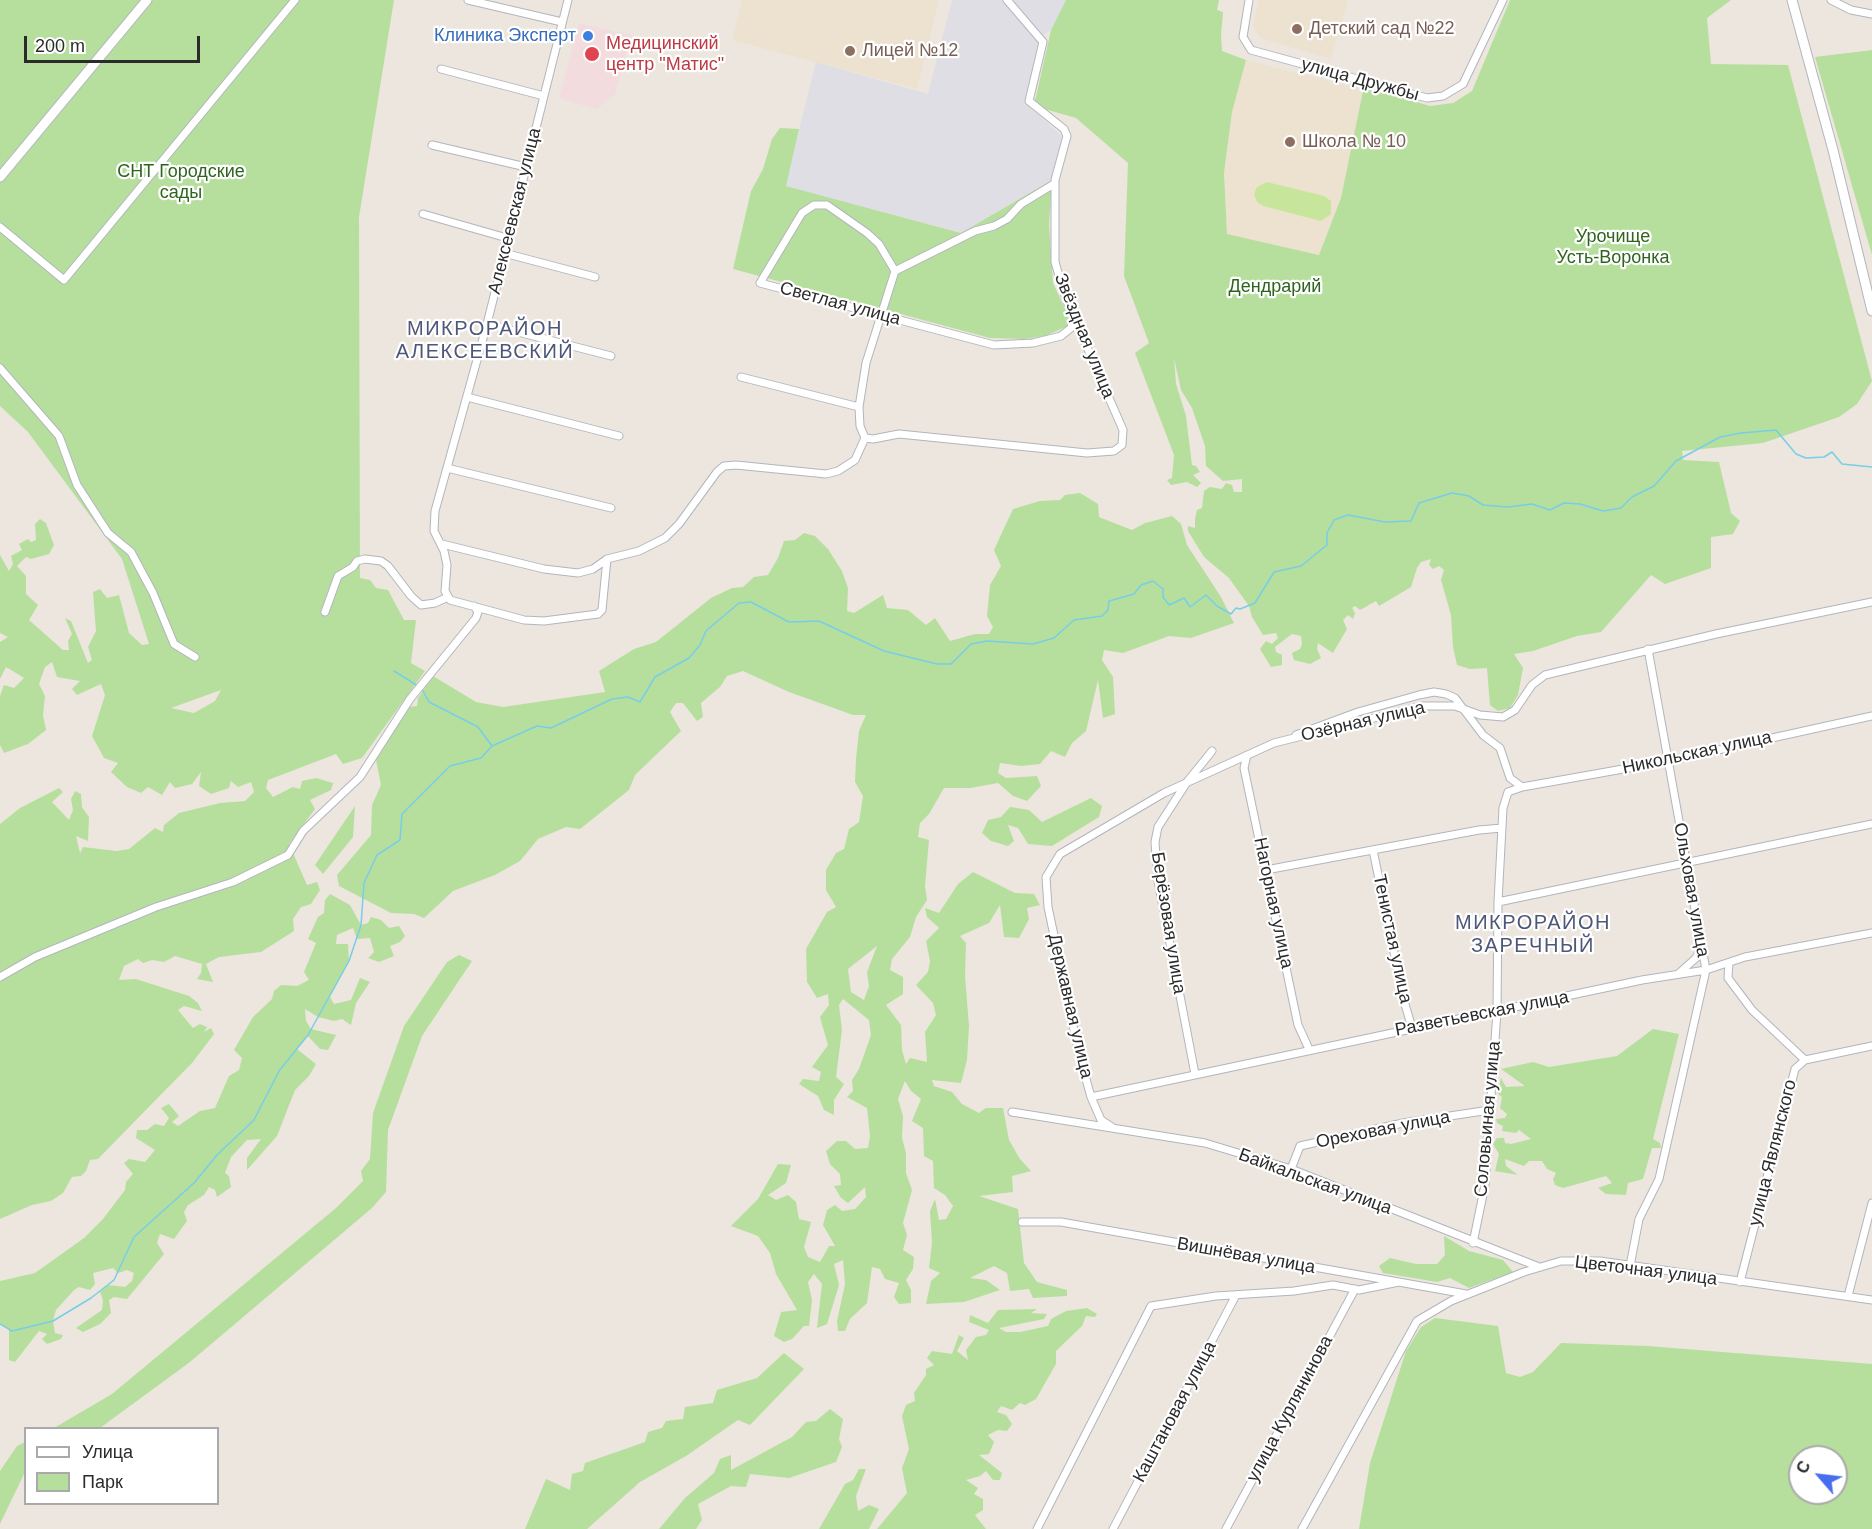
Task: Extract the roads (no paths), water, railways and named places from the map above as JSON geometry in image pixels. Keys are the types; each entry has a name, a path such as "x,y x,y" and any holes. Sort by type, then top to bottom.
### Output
{"street":[{"path":"0,177 147,0"},
{"path":"0,228 64,280 295,0"},
{"path":"468,0 562,22"},
{"name":"Алексеевская улица","path":"448,597 445,591 447,565 442,544 434,531 434,521 488,324 507,238 568,0"},
{"name":"Звёздная улица","path":"866,438 899,434 1063,452 1114,450 1122,445 1123,430 1073,316 1059,280 1055,262 1054,184 1067,136 1064,129 1032,106 1029,96 1043,42 1007,0"},
{"name":"улица Дружбы","path":"1249,0 1243,37 1251,50 1427,98 1443,96 1463,84 1503,0"},
{"path":"1792,0 1833,150 1872,311"},
{"path":"1831,0 1851,10 1872,14"},
{"path":"441,69 544,96"},
{"path":"432,145 526,167"},
{"path":"442,544 544,569 578,573 593,569 607,559 639,551 665,538 679,524 717,472 724,466 736,465 826,474 838,471 855,460 866,438 860,426 859,407 866,363 894,271 975,231 994,226 1007,219 1021,204 1054,184"},
{"name":"Светлая улица","path":"894,271 879,244 867,233 827,206 814,205 802,213 760,282 994,345 1033,343 1061,336 1071,328 1073,316"},
{"path":"423,214 507,238"},
{"path":"504,253 595,277"},
{"path":"488,324 611,356"},
{"path":"0,368 59,436 77,485 108,533 131,552 153,593 174,644 195,657"},
{"path":"741,377 859,407"},
{"path":"467,397 619,436"},
{"path":"447,468 611,508"},
{"path":"325,612 338,576 353,567 357,561 365,559 381,561 388,566 411,596 421,605 435,603 448,597 457,603 524,620 544,621 598,614 602,610 607,559"},
{"name":"Озёрная улица","path":"1046,877 1060,854 1187,782 1247,755 1293,739 1422,706 1455,706 1480,715 1509,715 1532,685 1545,675 1648,650 1872,602"},
{"path":"0,977 35,957 156,907 233,882 288,855 303,831 360,777 410,699 476,618 478,612 474,606"},
{"name":"Ольховая улица","path":"1630,1266 1639,1219 1659,1179 1706,970 1648,650"},
{"path":"1293,739 1307,729 1358,712 1426,694 1446,694 1464,709 1483,735 1500,748 1510,778 1522,787"},
{"name":"Никольская улица","path":"1522,787 1668,761 1872,716"},
{"name":"Берёзовая улица","path":"1195,1074 1158,881 1155,842 1158,827 1187,782 1212,751"},
{"name":"Нагорная улица","path":"1247,755 1244,768 1298,1025 1310,1049"},
{"name":"Соловьиная улица","path":"1473,1243 1485,1185 1497,1012 1498,902 1504,797 1511,789 1522,787"},
{"path":"1498,902 1872,824"},
{"path":"1266,870 1479,830 1502,828"},
{"name":"Тенистая улица","path":"1373,850 1404,1001 1412,1028"},
{"name":"Державная улица","path":"1046,877 1048,907 1079,1054 1091,1097 1101,1119 1112,1127"},
{"name":"Разветьевская улица","path":"1091,1097 1310,1049 1706,970 1745,957 1872,933"},
{"path":"1678,974 1696,958 1701,947"},
{"path":"1729,963 1728,978 1752,1010 1805,1060"},
{"name":"улица Являнского","path":"1740,1282 1795,1069 1805,1060 1872,1046"},
{"name":"Ореховая улица","path":"1291,1169 1300,1146 1403,1123 1490,1110"},
{"name":"Байкальская улица","path":"1012,1112 1205,1143 1291,1169 1473,1243 1539,1267"},
{"path":"1848,1296 1872,1203"},
{"name":"Вишнёвая улица","path":"1022,1222 1061,1222 1469,1294"},
{"name":"Цветочная улица","path":"1302,1529 1417,1321 1469,1294 1561,1261 1600,1262 1872,1300"},
{"path":"1037,1529 1151,1306 1236,1294 1294,1291 1333,1285 1354,1289 1377,1288 1399,1282"},
{"name":"улица Курлянинова","path":"1226,1529 1354,1289"},
{"name":"Каштановая улица","path":"1113,1529 1236,1294"}],"waterway":[{"path":"422,689 429,702 478,727 492,746 537,726 551,728 612,699 628,697 640,702 655,677 689,658 700,645 706,631 739,603 751,602 789,622 819,621 884,651 937,664 951,664 971,644 987,641 1033,644 1054,638 1074,620 1102,616 1108,610 1109,601 1134,594 1141,585 1153,581 1163,589 1163,597 1169,605 1184,598 1190,607 1206,595 1217,606 1231,614 1236,608 1240,609 1255,603 1274,572 1301,566 1327,545 1327,533 1334,520 1348,515 1385,522 1411,521 1419,503 1452,493 1469,496 1483,505 1508,507 1532,504 1550,510 1564,503 1580,504 1603,511 1621,508 1632,497 1654,486 1676,461 1720,437 1741,433 1776,430 1796,454 1806,458 1824,457 1832,452 1842,464 1872,467"},
{"path":"394,671 418,686"},
{"path":"0,1324 12,1331 53,1321 91,1298 114,1280 134,1237 194,1183 217,1155 254,1120 279,1071 308,1035 349,961 361,925 364,883 377,855 400,840 402,814 450,766 481,758 492,746"}],"place":[{"name":"Детский сад №22","path":"1297,29"},
{"name":"Клиника Эксперт","path":"588,36"},
{"name":"Лицей №12","path":"850,51"},
{"name":"Медицинский центр \"Матис\"","path":"592,54"},
{"name":"Школа № 10","path":"1290,142"}],"district":[{"name":"МИКРОРАЙОН АЛЕКСЕЕВСКИЙ","path":"485,340"},
{"name":"МИКРОРАЙОН ЗАРЕЧНЫЙ","path":"1533,934"}],"park label":[{"name":"СНТ Городские сады","path":"181,182"},
{"name":"Урочище Усть-Воронка","path":"1613,247"},
{"name":"Дендрарий","path":"1275,287"}]}
